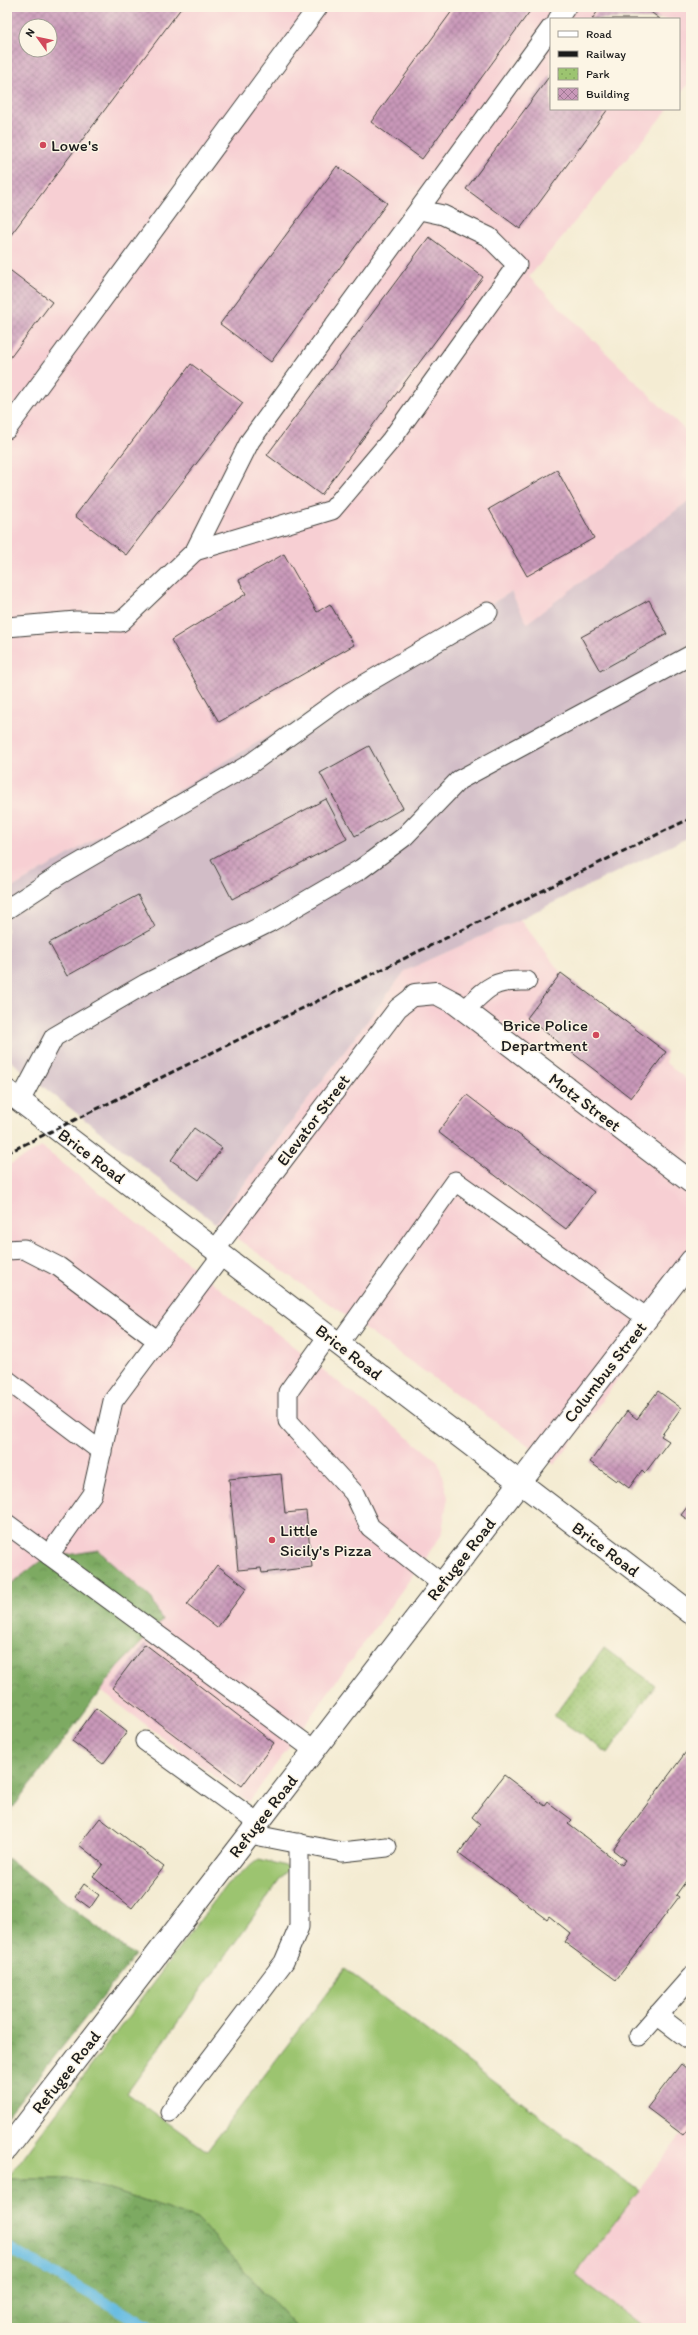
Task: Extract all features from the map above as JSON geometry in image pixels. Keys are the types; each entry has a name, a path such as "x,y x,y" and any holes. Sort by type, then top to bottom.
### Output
{"street":[{"name":"Motz Street","path":"415,995 436,993 464,1010 691,1182"},
{"name":"Brice Road","path":"13,1096 691,1613"},
{"name":"Columbus Street","path":"520,1483 691,1261"},
{"name":"Refugee Road","path":"7,2149 520,1483"}],"lane":[{"path":"7,429 318,7"},
{"path":"559,18 566,7"},
{"path":"7,627 76,621 121,622 195,550 250,441 420,210 550,29"},
{"path":"195,550 332,510 391,440 517,265 489,237 443,214 420,210"},
{"path":"7,910 59,875 250,764 342,697 488,612"},
{"path":"13,1096 54,1037 145,984 270,922 361,869 404,837 459,780 691,655"},
{"path":"464,1010 488,987 505,980 527,981"},
{"name":"Elevator Street","path":"49,1555 92,1494 113,1402 158,1341 219,1252 398,1008 415,995"},
{"path":"442,1584 370,1527 354,1494 288,1421 288,1392 333,1340 455,1180 648,1318"},
{"path":"7,1250 24,1249 59,1267 158,1341"},
{"path":"7,1380 102,1452"},
{"path":"7,1524 314,1750"},
{"path":"145,1741 254,1828 299,1843 342,1852 387,1847"},
{"path":"170,2112 284,1962 299,1927 299,1843"},
{"path":"638,2036 691,1977"},
{"path":"657,2015 691,2041"}],"shaded area":[{"path":"7,7 691,8 691,81 680,94 680,18 550,18 550,110 667,110 529,277 691,436 691,499 527,624 511,592 7,891"},
{"path":"691,499 691,836 520,919 405,971 215,1223 7,1058 7,891 511,592 527,623"},
{"path":"520,919 561,973 666,1052 666,1063 691,1083 691,1280 555,1464 215,1223 405,971"},
{"path":"42,1147 438,1461 448,1497 441,1536 249,1802 101,1691 118,1667 152,1599 98,1550 43,1559 7,1587 7,1166"},
{"path":"691,2122 691,2328 645,2328 574,2275"}],"green space":[{"path":"98,1550 152,1599 162,1621 118,1667 7,1816 7,1587 43,1559"},
{"path":"604,1648 655,1685 608,1753 554,1716"},
{"path":"7,1858 135,1956 7,2116"},
{"path":"259,1859 289,1867 127,2093 207,2151 345,1969 639,2191 574,2275 645,2328 297,2328 197,2219 78,2179 7,2179 227,1884"},
{"path":"7,2179 78,2179 197,2219 297,2328 7,2328"}],"building":[{"name":"Lowe's","path":"7,7 182,7 7,240"},
{"path":"455,7 533,7 422,159 371,122"},
{"path":"601,7 644,7 659,18 593,18"},
{"path":"550,75 550,110 607,110 520,229 466,189"},
{"path":"337,166 387,203 271,362 220,324"},
{"path":"429,237 483,277 321,495 267,455"},
{"path":"7,268 52,302 7,362"},
{"path":"191,364 243,403 126,555 75,516"},
{"path":"557,470 594,538 527,576 489,509"},
{"path":"284,554 317,612 330,604 354,645 219,722 171,640 246,594 239,580"},
{"path":"649,600 667,634 600,671 581,637"},
{"path":"369,746 403,808 355,836 320,773"},
{"path":"326,799 347,839 232,899 211,859"},
{"path":"138,895 155,927 67,976 49,943"},
{"name":"Brice Police Department","path":"561,973 666,1052 631,1098 527,1018"},
{"path":"467,1095 594,1192 566,1229 438,1132"},
{"path":"194,1128 222,1148 199,1180 171,1160"},
{"path":"658,1391 681,1408 661,1436 669,1441 645,1473 642,1470 629,1488 617,1479 616,1481 590,1462 627,1411 637,1419"},
{"name":"Little Sicily's Pizza","path":"281,1474 285,1513 306,1511 312,1567 262,1573 261,1568 238,1570 229,1479"},
{"path":"691,1502 691,1522 681,1515"},
{"path":"217,1565 247,1588 217,1628 187,1605"},
{"path":"145,1644 274,1743 242,1786 112,1688"},
{"path":"96,1708 127,1732 103,1764 72,1741"},
{"path":"686,1752 691,1756 691,1874 676,1895 679,1897 616,1980 564,1942 570,1933 549,1916 547,1919 459,1853 480,1824 472,1817 504,1775 545,1806 548,1802 572,1820 568,1824 622,1865 626,1860 613,1850"},
{"path":"100,1818 164,1867 132,1908 93,1877 103,1864 79,1845"},
{"path":"84,1884 99,1895 90,1908 75,1897"},
{"path":"681,2064 691,2072 691,2125 683,2135 647,2108"}],"waterway":[{"path":"7,2247 151,2328"}],"railway":[{"path":"7,1153 691,818"}],"place":[{"name":"Lowe's","path":"43,145"},
{"name":"Brice Police Department","path":"596,1035"},
{"name":"Little Sicily's Pizza","path":"272,1540"}]}
